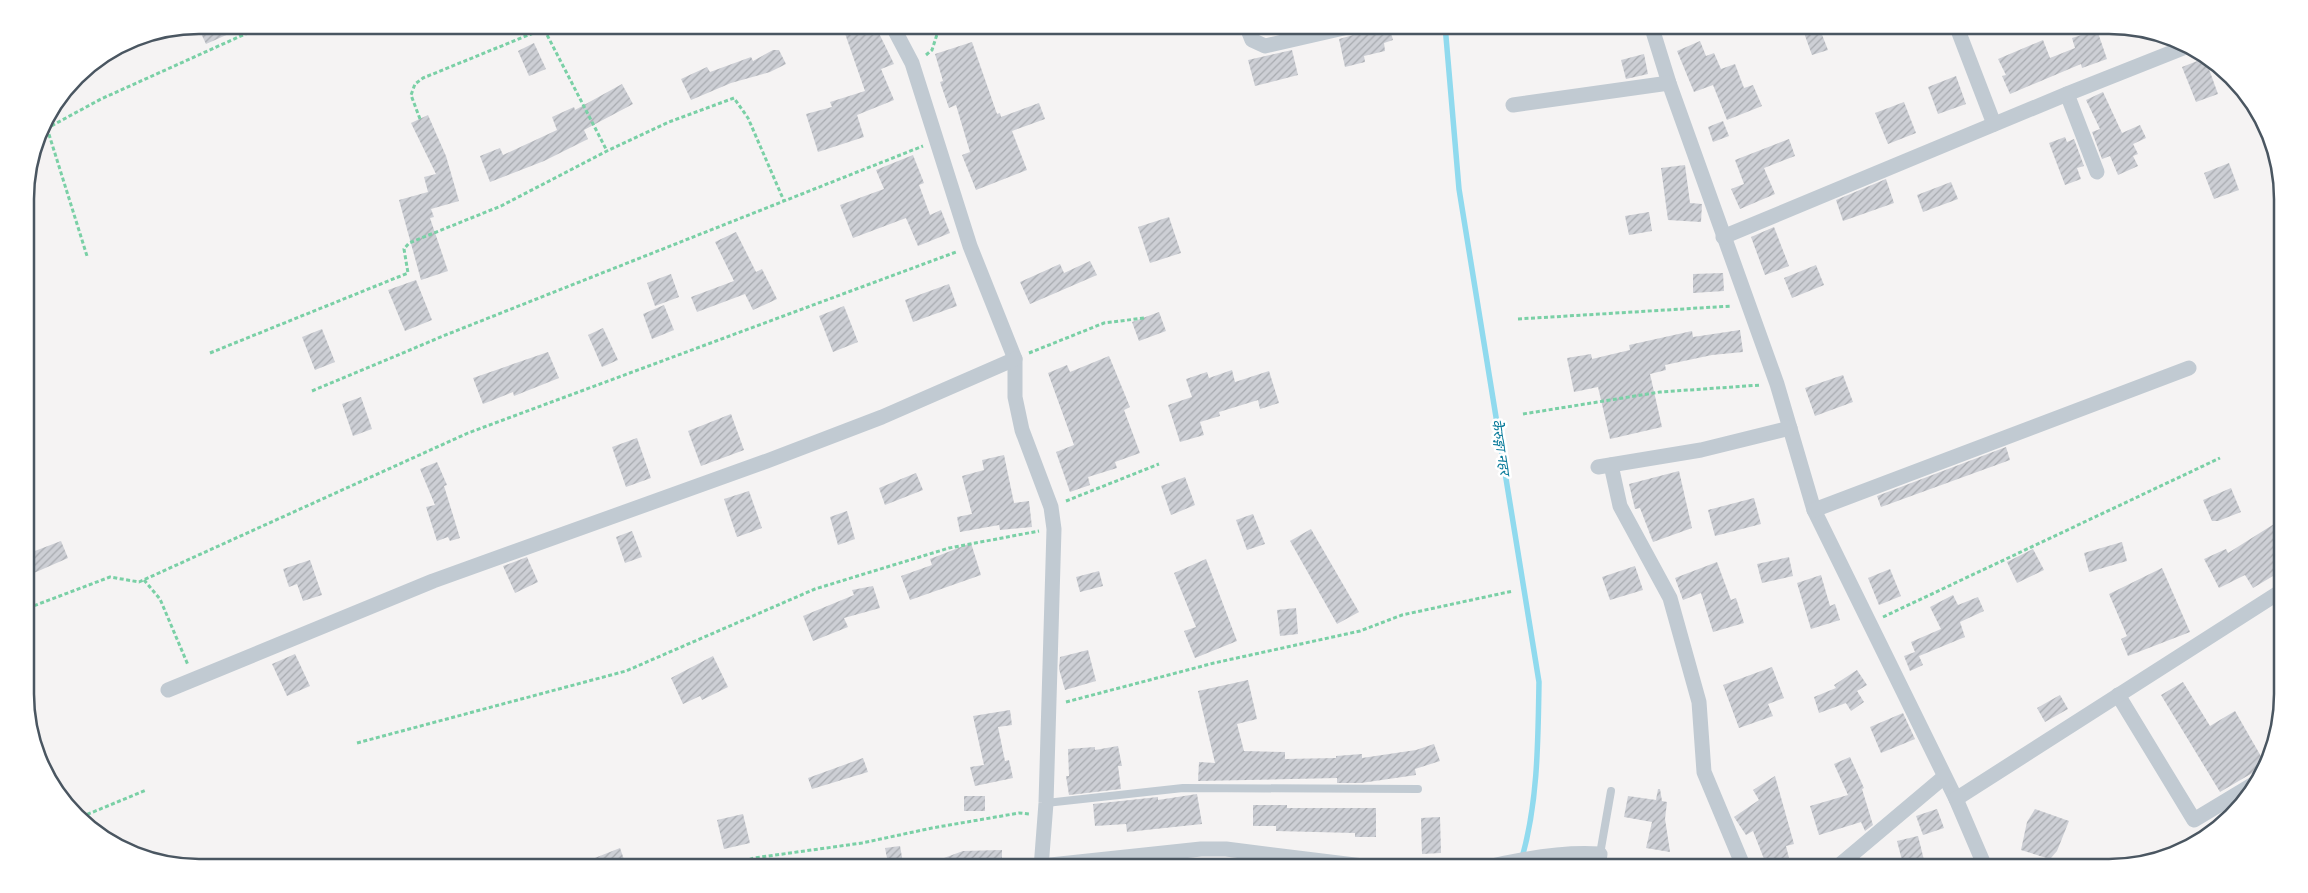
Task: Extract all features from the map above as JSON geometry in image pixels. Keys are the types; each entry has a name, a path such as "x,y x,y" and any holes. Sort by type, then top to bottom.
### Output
{"street":[{"path":"897,34 912,64 970,246 1015,359 1015,397 1022,430 1051,507 1054,529 1045,809 1042,859"},
{"path":"1250,34 1252,40 1265,46 1318,34"},
{"path":"1654,34 1723,237 1777,384 1814,510 1956,799 1981,859"},
{"path":"1959,34 1994,124"},
{"path":"1723,237 2179,50"},
{"path":"1513,105 1669,83"},
{"path":"2067,94 2096,172"},
{"path":"168,690 433,581 767,462 882,418 1015,359"},
{"path":"1814,510 2189,368"},
{"path":"1740,859 1704,772 1699,702 1670,598 1620,506 1605,466 1701,450 1790,428"},
{"path":"1956,799 2274,596"},
{"path":"2118,695 2194,820 2243,790"},
{"path":"1847,859 1944,777"},
{"path":"1112,859 1201,849 1302,859"},
{"path":"1533,859 1579,852 1595,859"}],"lane":[{"path":"1045,809 1198,788 1418,789"},
{"path":"1599,859 1611,791"}],"path":[{"path":"51,126 101,99 245,34"},
{"path":"420,119 411,94 415,84 424,78 532,34"},
{"path":"547,34 607,151"},
{"path":"912,64 932,50 937,34"},
{"path":"210,353 408,273 404,249 409,243 501,206 607,151 669,122 734,98 748,118 784,201"},
{"path":"48,132 87,256"},
{"path":"312,391 448,334 937,140"},
{"path":"34,606 110,577 139,582 468,433 970,246"},
{"path":"1518,319 1749,304"},
{"path":"1015,359 1104,323 1144,318"},
{"path":"1523,414 1660,392 1777,384"},
{"path":"1872,625 1891,613 2220,458"},
{"path":"1051,507 1159,464"},
{"path":"357,743 626,672 815,589 949,548 1054,529"},
{"path":"144,580 160,599 194,680"},
{"path":"1048,706 1214,662 1360,631 1402,615 1513,591"},
{"path":"87,815 146,790"},
{"path":"751,859 862,843 932,828 1045,809"}],"building":[{"path":"201,34 229,34 206,44"},
{"path":"845,34 879,34 894,64 881,69 894,100 857,115 864,137 818,152 806,114 832,107 830,102 865,91"},
{"path":"1357,34 1391,34 1393,40 1384,43 1385,51 1364,56 1365,62 1345,67 1339,39"},
{"path":"1804,34 1822,34 1828,50 1812,55"},
{"path":"2084,34 2098,34 2107,59 2082,68 2081,64 2010,94 2002,76 2006,75 1998,59 2043,40 2050,58 2075,48 2072,38"},
{"path":"1700,41 1706,56 1714,53 1721,69 1735,64 1744,88 1753,85 1762,106 1727,120 1713,85 1694,92 1677,51"},
{"path":"972,42 997,114 1000,113 1001,117 1039,103 1045,119 1012,131 1027,170 976,190 962,155 970,152 956,105 949,108 940,82 943,81 935,54"},
{"path":"534,43 546,69 529,76 518,51"},
{"path":"773,50 779,50 786,64 770,72 731,83 691,100 681,79 707,67 710,72 751,57 753,61"},
{"path":"1292,50 1298,75 1255,86 1248,60"},
{"path":"1644,54 1648,74 1626,79 1621,60"},
{"path":"2199,60 2208,67 2218,94 2196,102 2182,67"},
{"path":"1956,76 1966,104 1938,114 1928,87"},
{"path":"622,84 633,104 584,130 588,139 544,161 490,182 480,156 500,148 503,155 557,130 552,117 574,107 575,110"},
{"path":"2103,92 2122,133 2140,125 2146,138 2133,144 2138,154 2133,156 2138,166 2118,175 2110,156 2102,159 2092,132 2100,129 2086,100"},
{"path":"1904,102 1916,133 1888,144 1875,113"},
{"path":"428,115 446,156 459,201 431,209 434,217 430,218 448,271 421,280 399,200 428,192 424,177 436,174 411,123"},
{"path":"1723,121 1729,136 1713,142 1708,127"},
{"path":"2065,137 2067,142 2074,139 2084,166 2077,168 2081,179 2065,185 2049,143"},
{"path":"1789,139 1795,156 1764,168 1775,194 1740,209 1731,189 1744,184 1735,160"},
{"path":"913,155 924,183 919,185 930,215 941,210 950,233 918,246 906,218 853,238 840,205 884,189 876,170"},
{"path":"2229,163 2239,190 2214,199 2204,173"},
{"path":"1685,165 1690,203 1702,204 1701,222 1668,220 1661,168"},
{"path":"1886,179 1894,203 1843,221 1836,200"},
{"path":"1951,182 1958,199 1923,212 1917,195"},
{"path":"1649,212 1652,231 1629,235 1625,216"},
{"path":"1169,217 1181,253 1150,263 1138,227"},
{"path":"1774,227 1789,266 1765,275 1751,237"},
{"path":"736,232 756,272 762,269 777,299 753,310 745,294 697,312 691,297 734,281 715,242"},
{"path":"1090,261 1097,275 1030,304 1020,282 1060,264 1064,273"},
{"path":"1816,265 1824,285 1792,298 1784,278"},
{"path":"1723,273 1724,291 1693,293 1693,274"},
{"path":"671,274 679,297 655,306 647,283"},
{"path":"416,280 432,320 405,331 388,290"},
{"path":"949,284 957,306 913,322 905,300"},
{"path":"664,305 674,330 652,339 643,314"},
{"path":"844,306 858,342 833,352 819,316"},
{"path":"1159,312 1166,331 1139,341 1132,322"},
{"path":"603,328 618,360 602,367 588,335"},
{"path":"322,329 335,362 315,370 302,337"},
{"path":"1740,330 1743,352 1712,355 1665,365 1666,370 1650,374 1662,427 1610,439 1598,387 1574,392 1567,358 1591,354 1592,359 1630,350 1629,345 1692,331 1693,337"},
{"path":"548,352 559,378 514,396 513,392 483,404 473,378"},
{"path":"1109,356 1130,407 1124,410 1140,453 1115,462 1117,468 1088,477 1090,485 1070,492 1056,452 1074,445 1048,373 1067,365 1070,372"},
{"path":"1232,370 1235,382 1269,371 1279,403 1260,409 1258,400 1219,412 1220,416 1200,422 1204,435 1180,442 1168,405 1192,397 1186,379 1207,372 1209,378"},
{"path":"1843,375 1853,402 1815,416 1805,388"},
{"path":"361,397 372,429 353,436 342,404"},
{"path":"731,414 744,450 701,466 688,431"},
{"path":"637,438 651,478 626,487 612,447"},
{"path":"2006,447 2010,460 1881,507 1877,496"},
{"path":"1004,455 1014,503 1029,501 1032,527 1000,530 999,525 960,532 957,517 972,514 962,476 984,470 982,460"},
{"path":"437,462 447,485 444,486 460,538 450,541 448,537 437,541 426,507 435,505 420,469"},
{"path":"1679,471 1692,528 1653,542 1640,508 1635,509 1629,484"},
{"path":"916,473 923,490 885,505 879,488"},
{"path":"1185,477 1195,505 1171,515 1161,486"},
{"path":"2231,488 2241,512 2218,521 2212,521 2203,500"},
{"path":"749,491 762,528 737,537 724,499"},
{"path":"1754,498 1761,524 1715,536 1708,510"},
{"path":"847,511 855,539 838,545 830,517"},
{"path":"1253,514 1265,544 1247,550 1236,520"},
{"path":"2274,524 2274,575 2253,588 2245,575 2219,588 2204,559 2226,549 2228,553"},
{"path":"1311,529 1359,612 1337,624 1290,541"},
{"path":"632,531 642,557 625,563 616,537"},
{"path":"61,541 68,558 34,573 34,551"},
{"path":"2122,542 2127,561 2089,572 2084,553"},
{"path":"971,543 981,575 910,600 901,576 932,565 930,559"},
{"path":"2033,549 2044,570 2017,583 2007,562"},
{"path":"527,557 538,582 515,593 503,566"},
{"path":"1789,557 1793,576 1762,583 1757,564"},
{"path":"1206,559 1237,641 1195,658 1184,631 1196,627 1174,573"},
{"path":"310,560 322,595 303,601 297,584 289,587 283,569"},
{"path":"1717,562 1731,600 1736,598 1744,623 1713,632 1701,593 1683,600 1675,578"},
{"path":"1635,566 1643,590 1610,600 1602,577"},
{"path":"2162,568 2190,632 2128,656 2121,639 2127,636 2109,594"},
{"path":"1890,569 1901,596 1879,605 1868,578"},
{"path":"1099,571 1103,586 1080,592 1076,577"},
{"path":"1821,575 1830,606 1835,604 1840,620 1811,629 1797,583"},
{"path":"873,586 880,608 844,618 848,627 813,641 803,616 854,595 852,590"},
{"path":"1953,595 1958,605 1978,597 1984,611 1960,622 1965,637 1919,656 1923,665 1910,671 1904,656 1915,652 1911,642 1941,629 1930,607"},
{"path":"1296,608 1298,634 1280,636 1277,610"},
{"path":"1088,650 1096,681 1065,690 1059,669 1060,657"},
{"path":"295,654 310,686 287,696 272,664"},
{"path":"713,656 728,687 702,700 700,696 683,704 671,678"},
{"path":"1772,667 1784,698 1768,704 1773,716 1739,728 1723,685"},
{"path":"1857,670 1867,685 1857,691 1864,702 1851,711 1846,703 1819,713 1814,697 1836,688 1834,685"},
{"path":"1248,680 1257,719 1237,724 1244,751 1285,752 1285,759 1336,758 1336,756 1362,754 1362,758 1416,750 1434,744 1440,761 1415,769 1416,775 1361,783 1337,783 1337,778 1198,781 1199,762 1215,763 1198,691"},
{"path":"2183,682 2210,726 2235,711 2261,757 2254,772 2220,792 2161,695"},
{"path":"2060,695 2068,709 2045,722 2037,708"},
{"path":"1010,710 1012,725 998,727 1005,761 1009,760 1013,778 975,786 970,767 984,765 973,716"},
{"path":"1903,713 1915,739 1881,753 1870,727"},
{"path":"1118,746 1122,766 1118,766 1121,789 1069,795 1066,776 1069,776 1068,749 1095,747 1095,750"},
{"path":"1850,757 1864,788 1862,789 1873,825 1865,831 1861,822 1819,835 1810,806 1848,795 1834,764"},
{"path":"863,758 868,772 812,789 808,778"},
{"path":"1775,776 1794,844 1786,846 1789,858 1764,859 1753,831 1746,835 1734,817 1759,800 1753,790"},
{"path":"1658,789 1660,789 1662,801 1667,802 1665,819 1670,852 1646,848 1652,822 1624,817 1628,796 1656,800"},
{"path":"1197,794 1202,824 1127,832 1126,824 1095,826 1093,804 1158,797 1158,800"},
{"path":"964,796 985,796 985,811 964,811"},
{"path":"1253,805 1287,805 1287,808 1376,808 1376,837 1355,837 1355,833 1276,831 1276,826 1253,826"},
{"path":"1937,809 1944,828 1923,835 1916,816"},
{"path":"2035,809 2069,821 2057,851 2050,859 2021,850 2027,822"},
{"path":"743,814 750,843 724,849 717,820"},
{"path":"1440,817 1441,853 1422,854 1421,818"},
{"path":"1918,836 1924,859 1902,859 1897,841"},
{"path":"900,846 902,859 887,859 885,848"},
{"path":"620,848 624,859 592,859"},
{"path":"1002,850 1002,859 941,859 963,851"}],"waterway":[{"name":"केेरुङ्गा नहर","path":"1446,34 1459,189 1539,682 1534,793 1522,858"}]}
